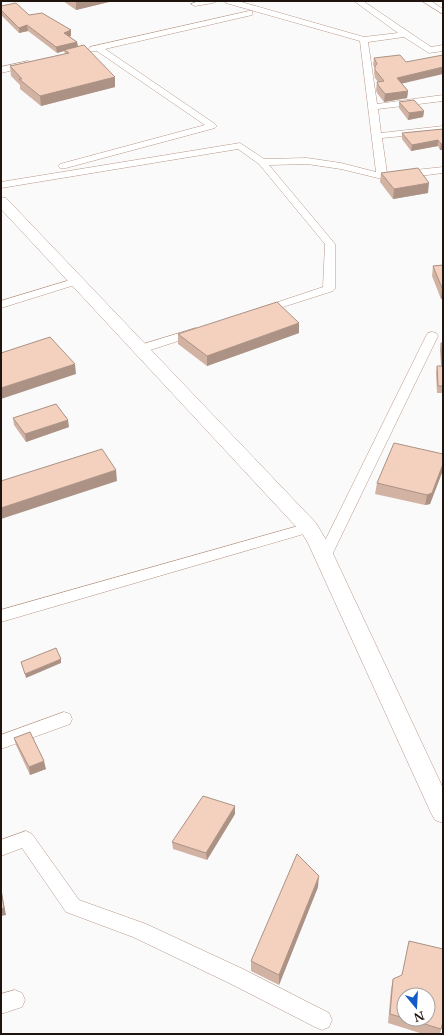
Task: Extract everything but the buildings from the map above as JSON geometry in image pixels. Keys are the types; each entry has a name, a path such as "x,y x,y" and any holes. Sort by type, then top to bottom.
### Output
{"main road":[{"path":"1,201 309,528 324,557 443,813"}],"street":[{"path":"195,4 213,1"},
{"path":"229,1 364,40 406,34"},
{"path":"358,1 438,56"},
{"path":"426,1 443,12"},
{"path":"84,51 249,13"},
{"path":"364,40 382,176"},
{"path":"1,184 212,126 99,48"},
{"path":"429,50 443,48"},
{"path":"1,70 39,62"},
{"path":"373,107 443,98"},
{"path":"377,136 443,129"},
{"path":"1,184 240,146 262,162 330,244 329,289 254,313"},
{"path":"262,162 307,161 341,166 382,176 396,176 443,170"},
{"path":"1,305 77,281"},
{"path":"141,349 209,328"},
{"path":"324,557 432,336"},
{"path":"1,616 309,528"},
{"path":"1,742 64,719"},
{"path":"1,848 26,839 73,906 138,930 236,976 322,1020"}]}
